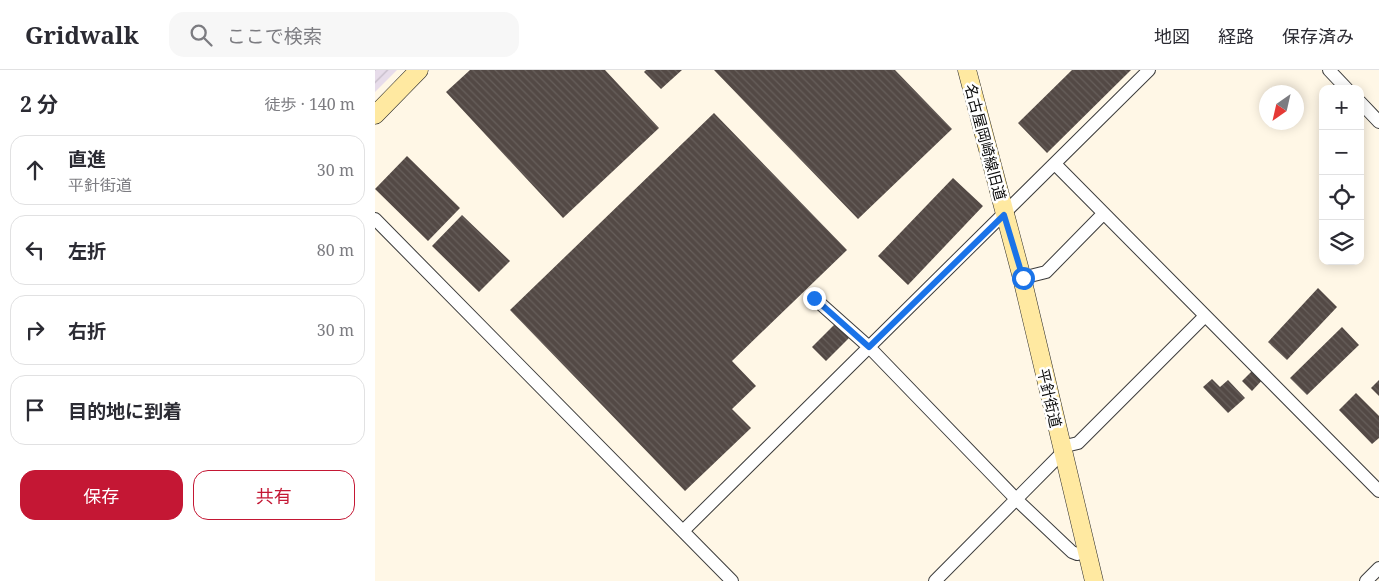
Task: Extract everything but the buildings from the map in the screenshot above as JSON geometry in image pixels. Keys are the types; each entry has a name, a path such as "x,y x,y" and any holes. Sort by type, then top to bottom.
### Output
{"street":[{"path":"375,115 419,70"},
{"name":"名古屋岡崎線旧道","path":"967,70 1004,215"},
{"path":"683,531 1149,70"},
{"path":"1329,70 1343,85"},
{"path":"1364,106 1379,122"},
{"path":"1055,164 1379,491"},
{"path":"1023,278 1046,272 1103,214"},
{"name":"平針街道","path":"1004,215 1023,278 1061,450 1094,581"},
{"path":"375,219 732,581"},
{"path":"814,298 869,347 1017,500 1072,552 1077,554 1087,551"},
{"path":"935,581 1017,500 1061,450 1078,443 1205,316"},
{"path":"1366,581 1379,568"}],"shaded area":[{"path":"375,70 397,70 375,92"}],"route":[{"path":"814,298 869,347 1004,215 1023,278"}]}
